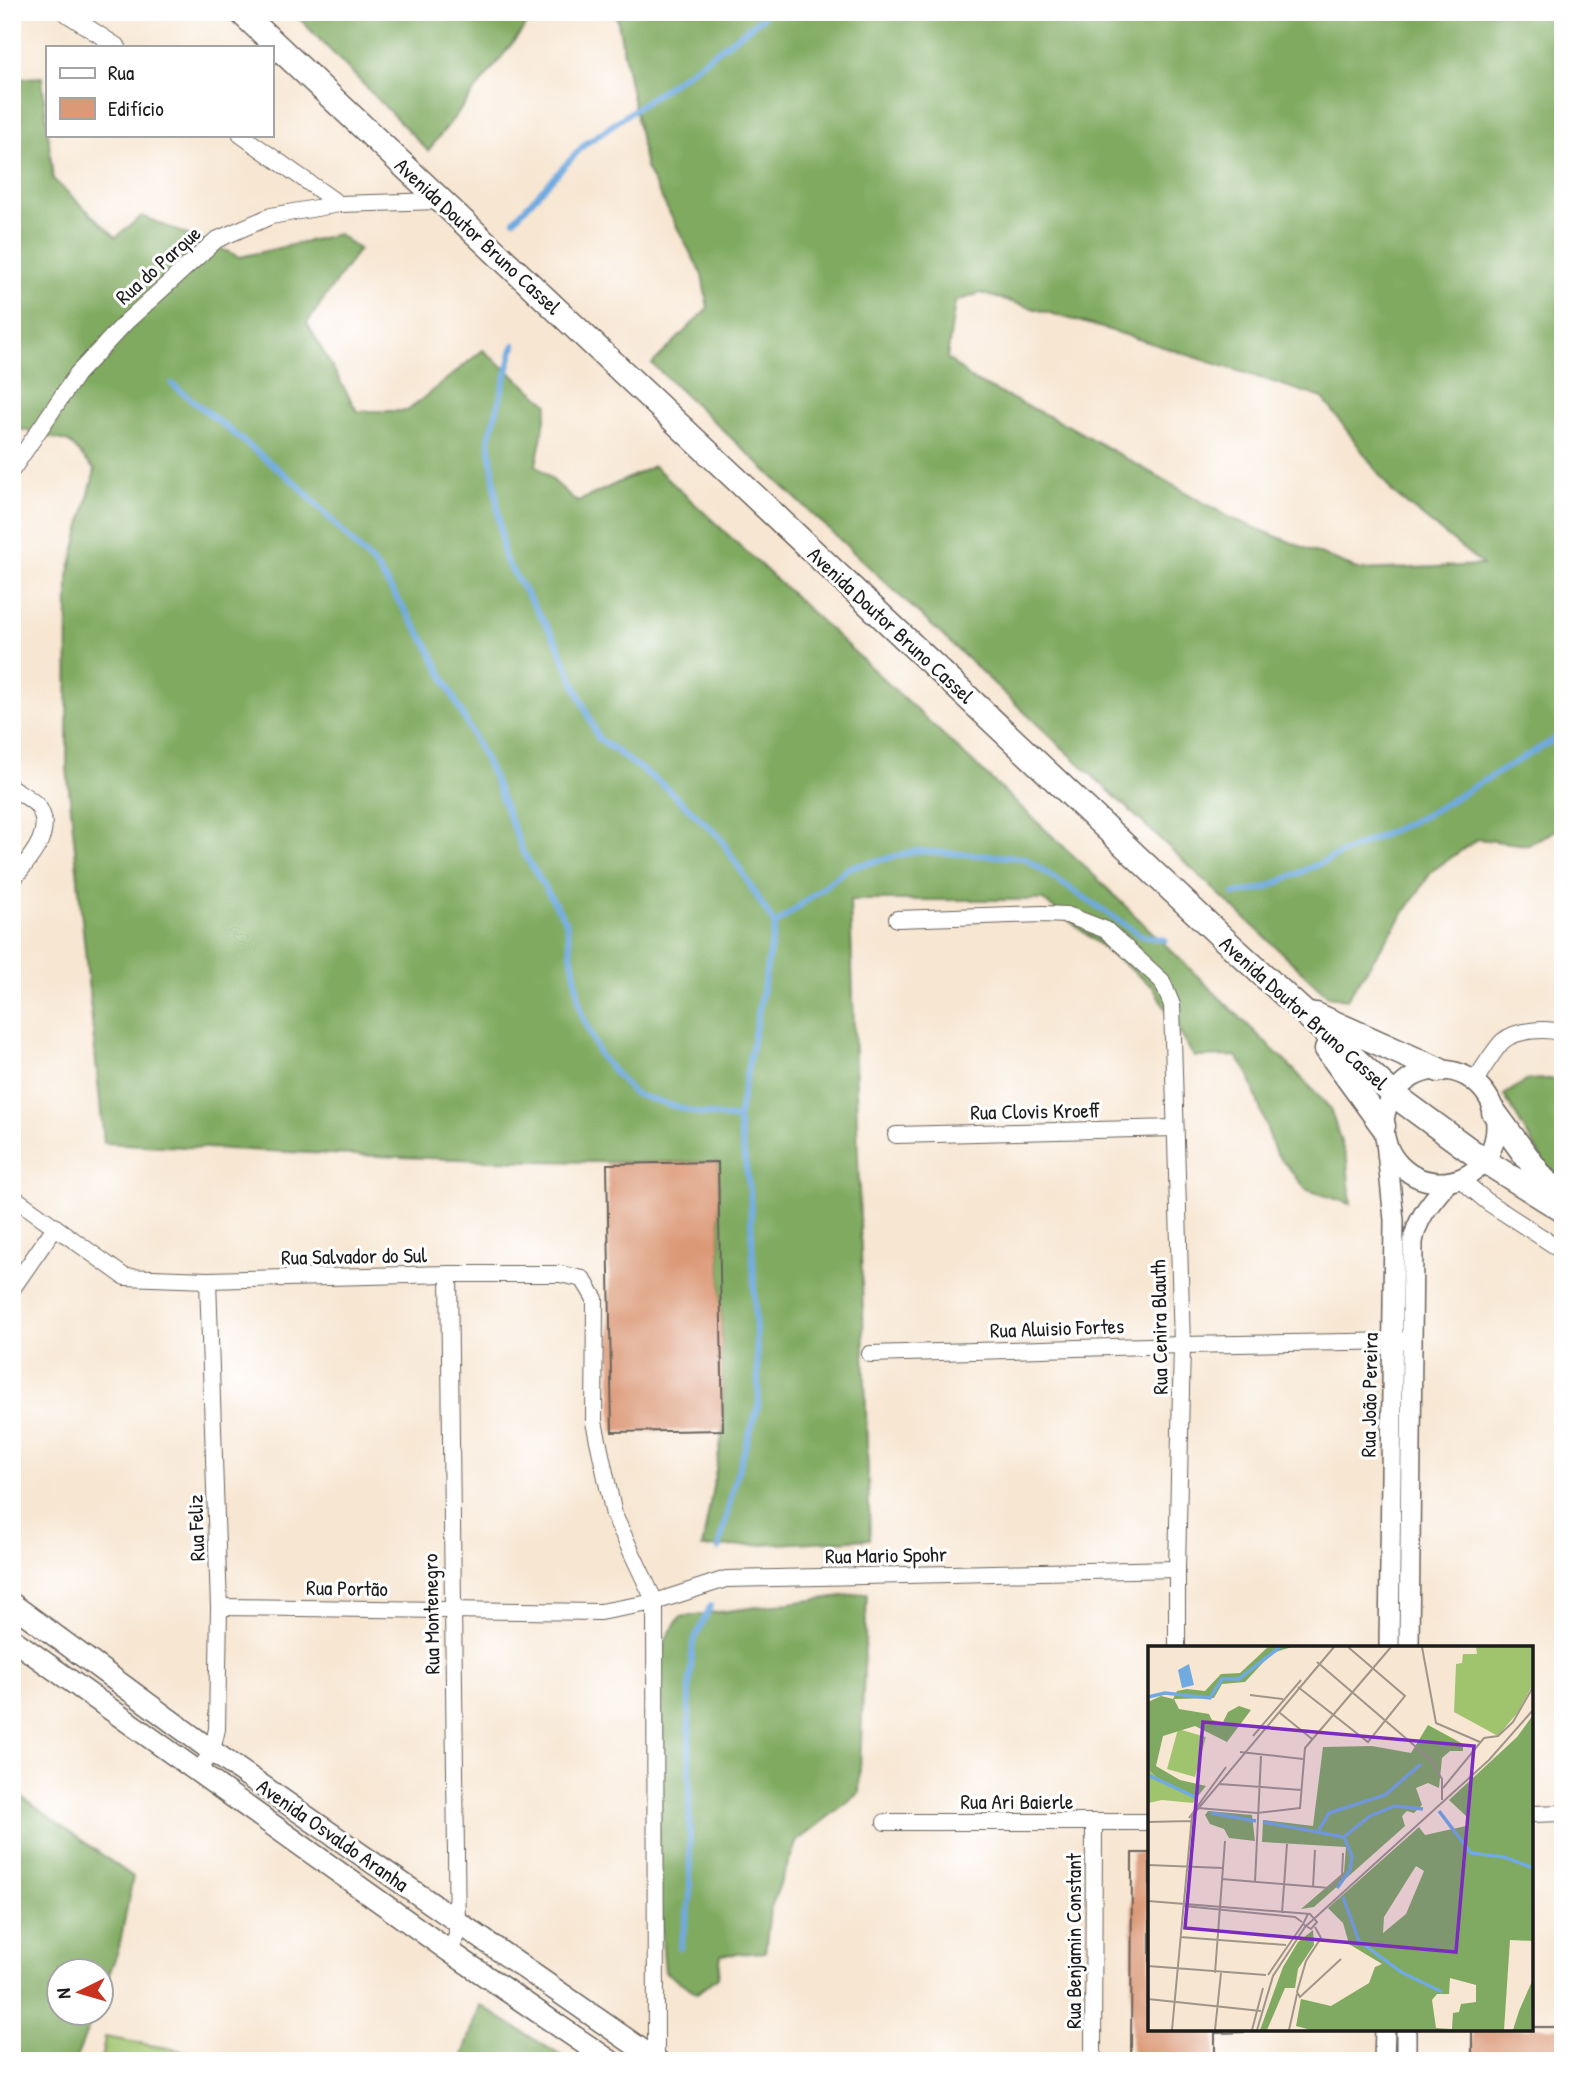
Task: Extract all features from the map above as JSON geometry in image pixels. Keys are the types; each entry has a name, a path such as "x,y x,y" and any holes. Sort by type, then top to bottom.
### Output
{"main road":[{"name":"Avenida Doutor Bruno Cassel","path":"241,12 1296,1006 1393,1094 1483,1160 1563,1210"},
{"path":"1296,1006 1440,1070"},
{"path":"1296,1006 1385,1135"},
{"path":"1494,1112 1543,1179 1563,1195"},
{"name":"Avenida Osvaldo Aranha","path":"12,1604 212,1751 657,2060"},
{"name":"Avenida Osvaldo Aranha","path":"12,1639 449,1951 610,2061"}],"street":[{"path":"64,12 116,46"},
{"path":"242,136 339,204"},
{"name":"Rua do Parque","path":"12,470 77,374 127,321 216,240 271,216 339,204 440,201"},
{"path":"12,788 38,806 43,819 42,839 12,881"},
{"name":"Rua Cenira Blauth","path":"897,919 1067,915 1106,930 1162,981 1172,1005 1182,1345 1177,1646"},
{"path":"1474,1082 1503,1041 1522,1032 1563,1033"},
{"path":"1483,1160 1491,1149 1495,1131 1494,1112 1487,1096 1474,1082 1458,1073 1440,1070 1421,1073 1405,1082 1393,1094 1386,1111 1385,1135 1399,1165 1421,1180 1454,1180 1563,1251"},
{"name":"Rua Clovis Kroeff","path":"896,1135 1175,1128"},
{"name":"Rua João Pereira","path":"1385,1135 1402,1341 1409,1646"},
{"name":"Rua João Pereira","path":"1389,1646 1402,1341 1415,1229 1425,1209 1454,1180 1471,1173 1483,1160"},
{"path":"12,1196 55,1227 12,1289"},
{"name":"Rua Salvador do Sul","path":"55,1227 125,1277 208,1280 560,1274 583,1279 595,1299 594,1422 614,1515 655,1602"},
{"name":"Rua Montenegro","path":"449,1274 457,1936 449,1951"},
{"name":"Rua Feliz","path":"199,1771 212,1751 217,1729 219,1607 208,1280"},
{"name":"Rua Aluisio Fortes","path":"870,1354 1402,1341"},
{"name":"Rua Mario Spohr","path":"600,1612 655,1602 726,1579 1177,1569"},
{"path":"655,1602 657,2060"},
{"name":"Rua Portão","path":"219,1607 600,1612"},
{"path":"1533,1814 1563,1813"},
{"name":"Rua Ari Baierle","path":"884,1822 1148,1822"},
{"name":"Rua Benjamin Constant","path":"1093,2061 1094,1822"},
{"path":"1384,2061 1385,2031"},
{"path":"1406,2031 1406,2061"}],"green space":[{"path":"293,12 542,12 536,13 428,151"},
{"path":"616,12 1563,12 1563,827 1527,845 1478,839 1432,871 1347,999 1328,996 652,364 708,308 702,275 646,168","holes":["980,293 1116,332 1323,398 1393,493 1483,565 1359,570 1231,518 1067,425 973,380 947,358 955,302"]},
{"path":"42,77 46,136 48,136 53,179 116,237 142,216 240,257 338,234 359,249 307,323 357,411 407,411 483,350 548,404 536,465 577,502 654,466 1078,860 1330,1108 1347,1161 1351,1204 1307,1190 1275,1152 1248,1073 1236,1056 1194,1057 1153,987 1043,900 850,900 870,1539 702,1548 723,1430 718,1162 487,1160 104,1143 67,768 68,576 95,470 69,442 12,427 12,79"},
{"path":"1563,1078 1563,1178 1545,1165 1504,1095 1527,1080"},
{"path":"867,1593 859,1793 797,1841 770,1910 765,1952 721,1955 718,1977 697,1993 665,1972 657,1880 658,1675 667,1637 680,1617"},
{"path":"12,1790 133,1877 115,1958 46,1958 46,2028 88,2028 75,2061 12,2061"},
{"path":"480,2005 569,2061 461,2061"},
{"path":"105,2037 240,2061 101,2061"}],"building":[{"path":"718,1162 723,1430 612,1432 607,1164"},
{"path":"1132,1853 1148,1853 1148,2031 1244,2032 1215,2033 1215,2061 1131,2061"},
{"path":"1533,2027 1563,2027 1563,2061 1472,2061 1472,2031 1533,2031"}],"waterway":[{"path":"514,220 585,144 691,70 762,18 766,12"},
{"path":"514,345 489,440 504,558 556,641 598,738 664,786 719,836 775,925"},
{"path":"172,384 298,485 377,568 427,644 493,776 522,850 566,922 581,1012 600,1056 634,1094 697,1113 738,1119"},
{"path":"1234,894 1266,888 1424,816 1555,739 1563,727"},
{"path":"719,1549 734,1484 759,1403 750,1191 738,1119 775,925 848,868 917,851 1024,858 1142,936 1165,940"},
{"path":"680,1948 690,1901 689,1691 693,1643 711,1605"}]}
